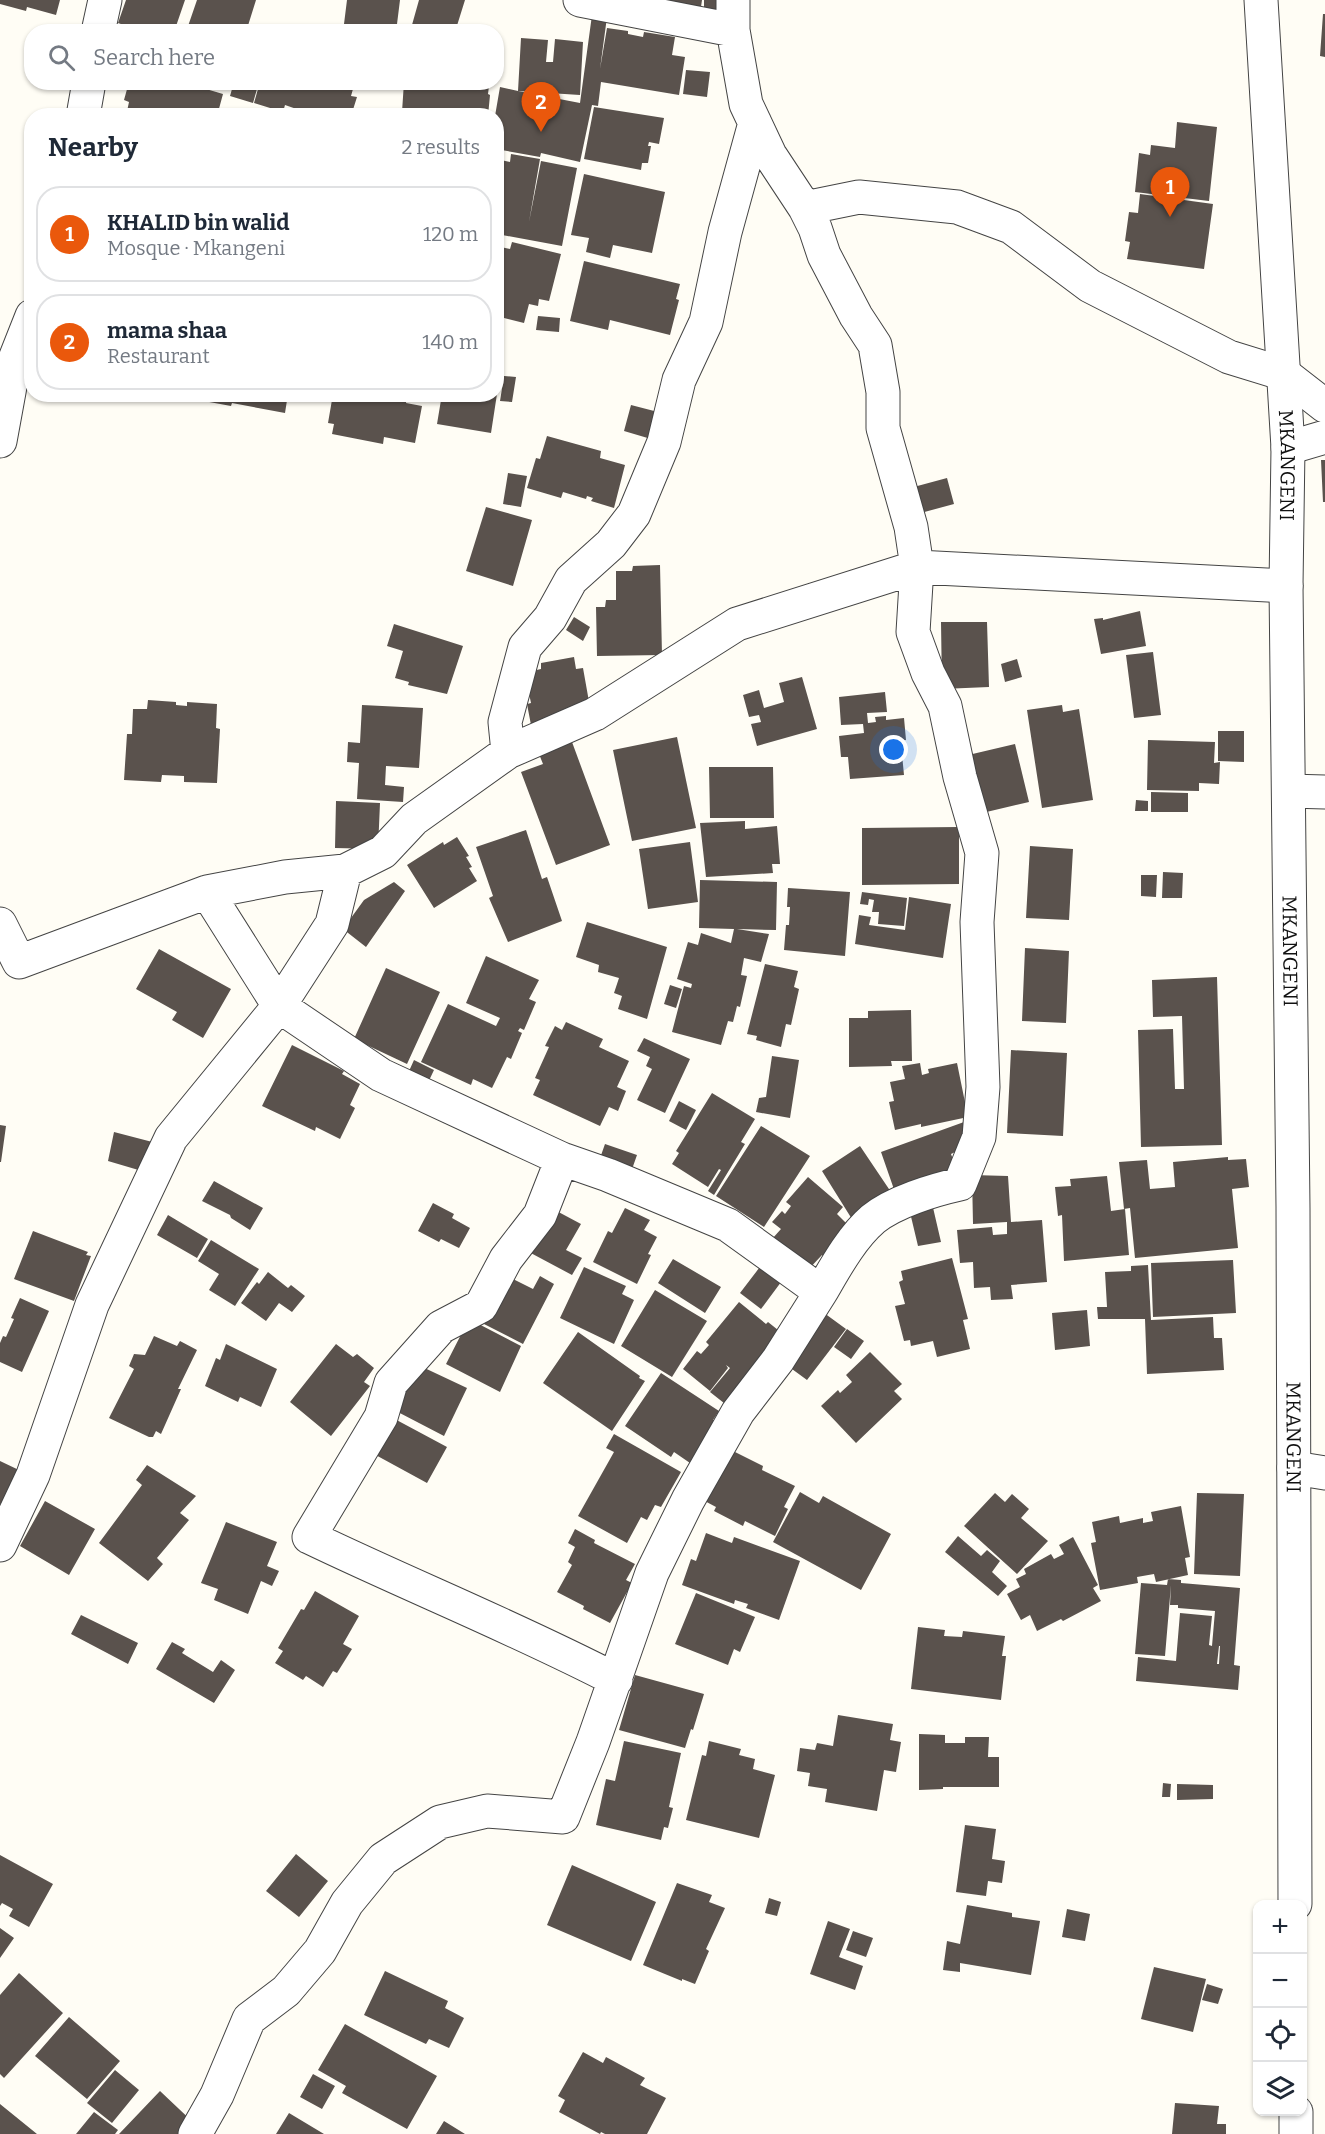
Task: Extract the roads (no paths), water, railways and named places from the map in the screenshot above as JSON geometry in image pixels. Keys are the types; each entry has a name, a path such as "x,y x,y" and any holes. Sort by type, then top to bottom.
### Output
{"street":[{"path":"100,24 105,0"},
{"path":"195,2134 217,2095 249,2019 286,1991 314,1959 347,1903 383,1859 441,1822 487,1811 563,1817 616,1680 652,1573 688,1500 738,1412 778,1360 837,1264 873,1220 894,1207 930,1192 960,1184 979,1137 983,1087 977,922 982,852 960,777 945,706 928,673 913,632 917,567 911,527 883,428 883,393 875,345 856,316 824,255 805,208 770,154 746,104 733,15 580,0"},
{"name":"MKANGENI","path":"1261,0 1288,448 1289,791 1310,1471 1295,1900"},
{"path":"84,108 88,90"},
{"path":"508,752 505,722 525,647 550,618 572,580 610,544 634,514 664,442 679,380 706,322 730,210 755,123"},
{"path":"805,208 859,197 957,207 1011,227 1090,286 1229,357 1284,374 1325,406"},
{"path":"0,441 15,359 24,336"},
{"path":"1288,448 1325,437"},
{"path":"0,924 9,967 207,892 285,877 345,872 383,852 414,819 508,752 596,714 737,624 917,567 1287,586"},
{"path":"1289,791 1325,792"},
{"path":"0,1545 33,1475 92,1305 171,1138 279,1006 332,924 345,872"},
{"path":"207,892 279,1006 381,1075 562,1159 608,1175 728,1225 821,1292"},
{"path":"562,1159 540,1215 506,1259 481,1306 441,1327 391,1383 381,1417 309,1537 563,1653 616,1680"},
{"path":"1296,2116 1296,2134"}],"place":[{"name":"mama shaa","path":"541,132"},
{"name":"KHALID bin walid","path":"1170,217"}]}
